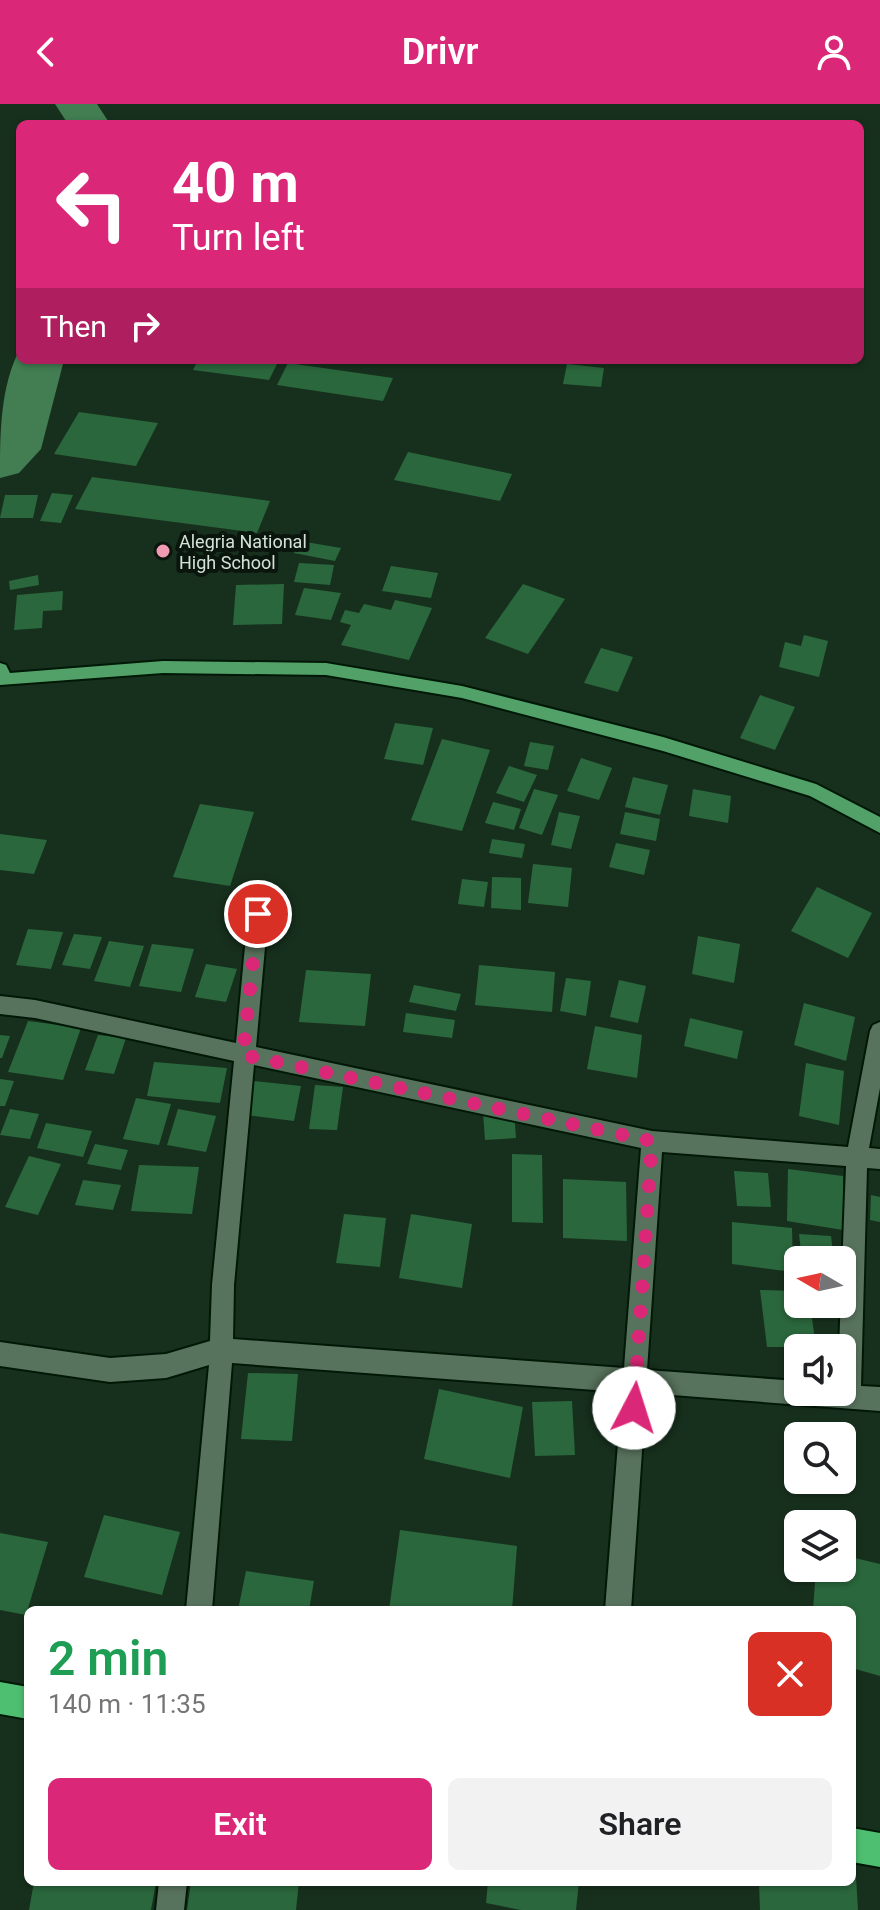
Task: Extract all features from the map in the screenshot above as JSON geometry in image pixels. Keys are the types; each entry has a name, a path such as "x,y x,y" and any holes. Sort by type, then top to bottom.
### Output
{"highway":[{"path":"0,1698 24,1702"},
{"path":"856,1846 880,1850"}],"main road":[{"path":"2,677 163,667 326,669 462,692 663,744 816,791 880,826"}],"street":[{"path":"199,1606 220,1383 243,1055 258,914"},
{"path":"0,1005 35,1009 652,1141 880,1159"},
{"path":"851,1334 857,1157 880,1031"},
{"path":"618,1606 652,1141"},
{"path":"0,1354 110,1370 166,1366 220,1350 784,1391"},
{"path":"856,1397 880,1399"},
{"path":"170,1910 173,1886"}],"building":[{"path":"196,364 277,364 269,380 193,370"},
{"path":"288,364 393,378 383,401 277,385"},
{"path":"567,364 604,368 601,387 563,384"},
{"path":"79,412 158,423 136,466 54,454"},
{"path":"408,452 512,474 500,501 394,480"},
{"path":"92,477 270,501 257,533 75,509"},
{"path":"52,493 73,495 61,523 40,521"},
{"path":"5,495 38,495 33,518 0,518"},
{"path":"300,541 341,548 335,561 294,553"},
{"path":"299,563 334,565 330,585 294,582"},
{"path":"391,566 438,573 431,598 382,591"},
{"path":"38,575 39,585 10,590 9,581"},
{"path":"284,584 282,624 233,625 236,585"},
{"path":"523,584 565,599 528,654 485,638"},
{"path":"304,588 341,593 331,620 295,615"},
{"path":"63,591 62,610 43,611 42,628 14,630 17,595"},
{"path":"395,600 432,608 409,660 341,645 351,625 340,622 345,610 359,613 364,604 391,610"},
{"path":"804,635 828,641 819,677 779,667 785,642 801,646"},
{"path":"601,648 633,657 618,692 584,683"},
{"path":"760,695 795,707 775,750 740,738"},
{"path":"395,723 433,728 423,765 384,759"},
{"path":"442,739 490,750 462,831 411,820"},
{"path":"530,742 554,746 548,770 524,766"},
{"path":"581,758 612,768 599,800 567,791"},
{"path":"509,766 537,775 524,802 496,793"},
{"path":"633,777 668,785 660,815 625,807"},
{"path":"534,789 558,795 542,835 519,828"},
{"path":"693,789 731,796 728,823 689,816"},
{"path":"493,802 521,809 514,830 485,823"},
{"path":"200,804 254,812 230,886 173,877"},
{"path":"559,812 580,816 571,849 551,845"},
{"path":"625,812 660,819 656,841 620,834"},
{"path":"0,834 47,840 34,874 0,870"},
{"path":"492,839 525,844 522,858 489,853"},
{"path":"616,843 650,850 644,875 609,867"},
{"path":"533,864 572,868 568,907 528,903"},
{"path":"492,877 521,878 521,910 491,908"},
{"path":"462,879 488,882 484,907 458,904"},
{"path":"817,887 872,913 848,958 791,931"},
{"path":"28,929 63,932 51,969 16,965"},
{"path":"74,934 102,937 90,969 62,965"},
{"path":"698,936 740,944 734,983 692,974"},
{"path":"109,941 144,946 130,987 94,981"},
{"path":"152,944 194,949 181,992 139,986"},
{"path":"206,964 237,969 226,1002 195,997"},
{"path":"479,965 555,972 552,1012 475,1005"},
{"path":"306,970 371,974 365,1026 299,1022"},
{"path":"566,978 591,981 586,1016 560,1011"},
{"path":"619,980 646,986 638,1023 610,1017"},
{"path":"414,985 461,994 456,1011 409,1002"},
{"path":"804,1003 855,1017 846,1061 794,1045"},
{"path":"406,1013 455,1020 452,1038 403,1032"},
{"path":"690,1018 743,1031 737,1059 684,1046"},
{"path":"28,1021 81,1028 63,1080 8,1072"},
{"path":"595,1026 642,1035 637,1078 587,1069"},
{"path":"0,1035 10,1036 2,1058 0,1058"},
{"path":"98,1035 126,1038 114,1074 85,1070"},
{"path":"154,1062 227,1068 220,1103 147,1096"},
{"path":"806,1063 844,1071 839,1125 799,1116"},
{"path":"0,1079 14,1081 5,1106 0,1106"},
{"path":"254,1081 301,1086 294,1121 246,1115"},
{"path":"315,1085 343,1087 337,1130 309,1129"},
{"path":"136,1098 171,1104 159,1145 123,1139"},
{"path":"10,1109 39,1114 30,1139 0,1135"},
{"path":"178,1109 216,1116 206,1152 167,1145"},
{"path":"514,1111 516,1138 485,1140 483,1113"},
{"path":"46,1123 92,1131 83,1157 37,1148"},
{"path":"95,1144 128,1150 121,1170 87,1164"},
{"path":"512,1154 542,1155 543,1223 512,1222"},
{"path":"29,1156 61,1164 38,1215 5,1207"},
{"path":"139,1165 199,1167 192,1214 131,1211"},
{"path":"788,1169 843,1176 843,1230 787,1221"},
{"path":"734,1171 768,1173 771,1207 737,1206"},
{"path":"563,1179 626,1182 627,1241 563,1238"},
{"path":"83,1180 121,1185 113,1210 75,1205"},
{"path":"871,1195 880,1197 880,1222 870,1220"},
{"path":"344,1214 386,1218 380,1267 336,1263"},
{"path":"411,1214 472,1224 462,1288 399,1278"},
{"path":"732,1222 792,1228 792,1246 784,1246 784,1271 732,1264"},
{"path":"799,1234 831,1236 832,1246 800,1246"},
{"path":"760,1290 784,1291 784,1318 812,1318 814,1334 784,1334 784,1347 767,1347"},
{"path":"248,1373 298,1374 292,1441 241,1439"},
{"path":"439,1389 523,1407 510,1478 424,1459"},
{"path":"572,1401 575,1455 535,1456 532,1402"},
{"path":"104,1515 180,1532 162,1595 84,1577"},
{"path":"400,1530 517,1546 512,1606 390,1606"},
{"path":"0,1533 48,1542 29,1606 24,1606 24,1615 0,1610"},
{"path":"856,1558 880,1564 880,1676 856,1669 856,1606 813,1606 815,1582 856,1582"},
{"path":"246,1571 314,1581 310,1606 239,1606"},
{"path":"856,1877 858,1910 760,1910 759,1886 856,1886"},
{"path":"33,1886 155,1886 151,1910 29,1910"},
{"path":"190,1886 299,1886 296,1910 187,1910"},
{"path":"488,1886 579,1886 576,1910 521,1910 486,1903"}],"waterway":[{"path":"76,104 86,120"},
{"path":"0,461 14,449 37,364"}],"place":[{"name":"Alegria National High School","path":"163,551"}],"route":[{"path":"258,914 243,1055 652,1141 634,1408"}]}
